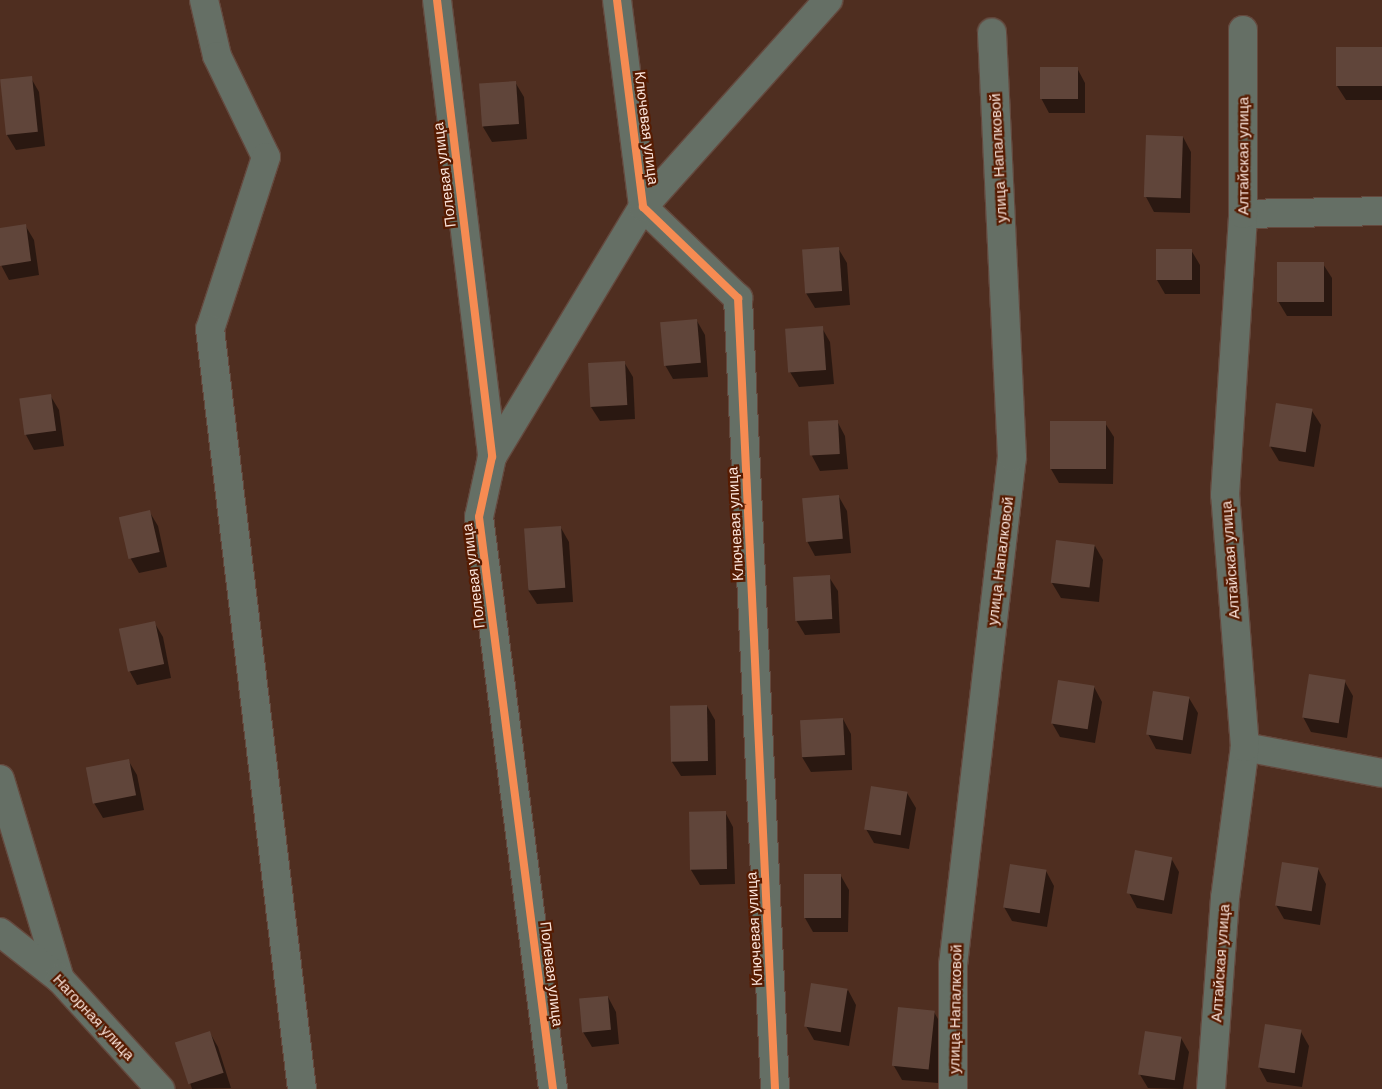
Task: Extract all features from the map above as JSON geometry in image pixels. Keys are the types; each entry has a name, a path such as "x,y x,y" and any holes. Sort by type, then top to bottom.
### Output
{"street":[{"path":"204,0 217,56 266,157 210,329 302,1089"},
{"name":"Полевая улица","path":"437,0 492,457 479,517 553,1089"},
{"name":"Ключевая улица","path":"617,0 643,207 738,298 775,1089"},
{"path":"492,457 643,207 828,0"},
{"name":"Алтайская улица","path":"1211,1089 1225,898 1245,747 1226,495 1243,214 1244,30"},
{"name":"улица Напалковой","path":"953,1089 953,965 1012,457 992,32"},
{"path":"1243,214 1382,212"},
{"path":"1245,747 1382,773"},
{"path":"0,779 60,978"},
{"name":"Нагорная улица","path":"0,932 60,978 160,1089"}],"building":[{"path":"1336,47 1382,47 1382,86 1336,86"},
{"path":"1040,67 1078,67 1078,99 1040,99"},
{"path":"32,76 38,132 6,135 0,79"},
{"path":"516,81 519,124 482,126 479,84"},
{"path":"1146,135 1183,136 1181,198 1144,197"},
{"path":"26,224 31,261 0,266 0,228"},
{"path":"839,247 842,291 805,293 802,250"},
{"path":"1156,249 1192,249 1192,280 1156,280"},
{"path":"1277,262 1324,262 1324,302 1277,302"},
{"path":"697,319 701,363 664,366 660,322"},
{"path":"823,326 826,370 788,373 785,329"},
{"path":"625,361 627,405 590,407 588,363"},
{"path":"51,394 56,431 24,435 19,398"},
{"path":"1276,403 1313,409 1306,452 1269,446"},
{"path":"838,420 840,454 810,456 808,422"},
{"path":"1050,421 1106,421 1106,469 1050,469"},
{"path":"839,495 843,539 806,542 802,498"},
{"path":"150,510 160,552 128,559 119,517"},
{"path":"561,526 565,588 528,590 524,529"},
{"path":"1056,540 1095,545 1089,587 1051,583"},
{"path":"830,575 832,619 795,621 793,577"},
{"path":"155,621 164,664 128,672 119,629"},
{"path":"1309,674 1346,680 1339,723 1302,717"},
{"path":"1058,680 1095,686 1088,729 1051,723"},
{"path":"1153,691 1190,697 1183,740 1146,734"},
{"path":"707,705 708,761 671,762 670,706"},
{"path":"843,718 845,755 802,757 800,720"},
{"path":"129,759 136,795 93,804 86,767"},
{"path":"871,786 908,792 901,835 864,829"},
{"path":"726,811 727,869 690,870 689,812"},
{"path":"1135,850 1172,857 1164,900 1127,893"},
{"path":"1282,862 1319,868 1312,911 1275,905"},
{"path":"1010,864 1047,870 1040,913 1003,907"},
{"path":"804,874 841,874 841,918 804,918"},
{"path":"811,983 848,989 841,1032 804,1026"},
{"path":"608,996 611,1030 582,1032 579,999"},
{"path":"898,1007 935,1011 929,1070 892,1066"},
{"path":"1265,1024 1302,1030 1295,1073 1258,1067"},
{"path":"210,1031 224,1073 188,1084 175,1042"},
{"path":"1145,1031 1182,1037 1175,1080 1138,1074"}],"cycle path":[{"path":"437,0 492,457 479,517 553,1089"},
{"path":"617,0 643,207 738,298 775,1089"}]}
